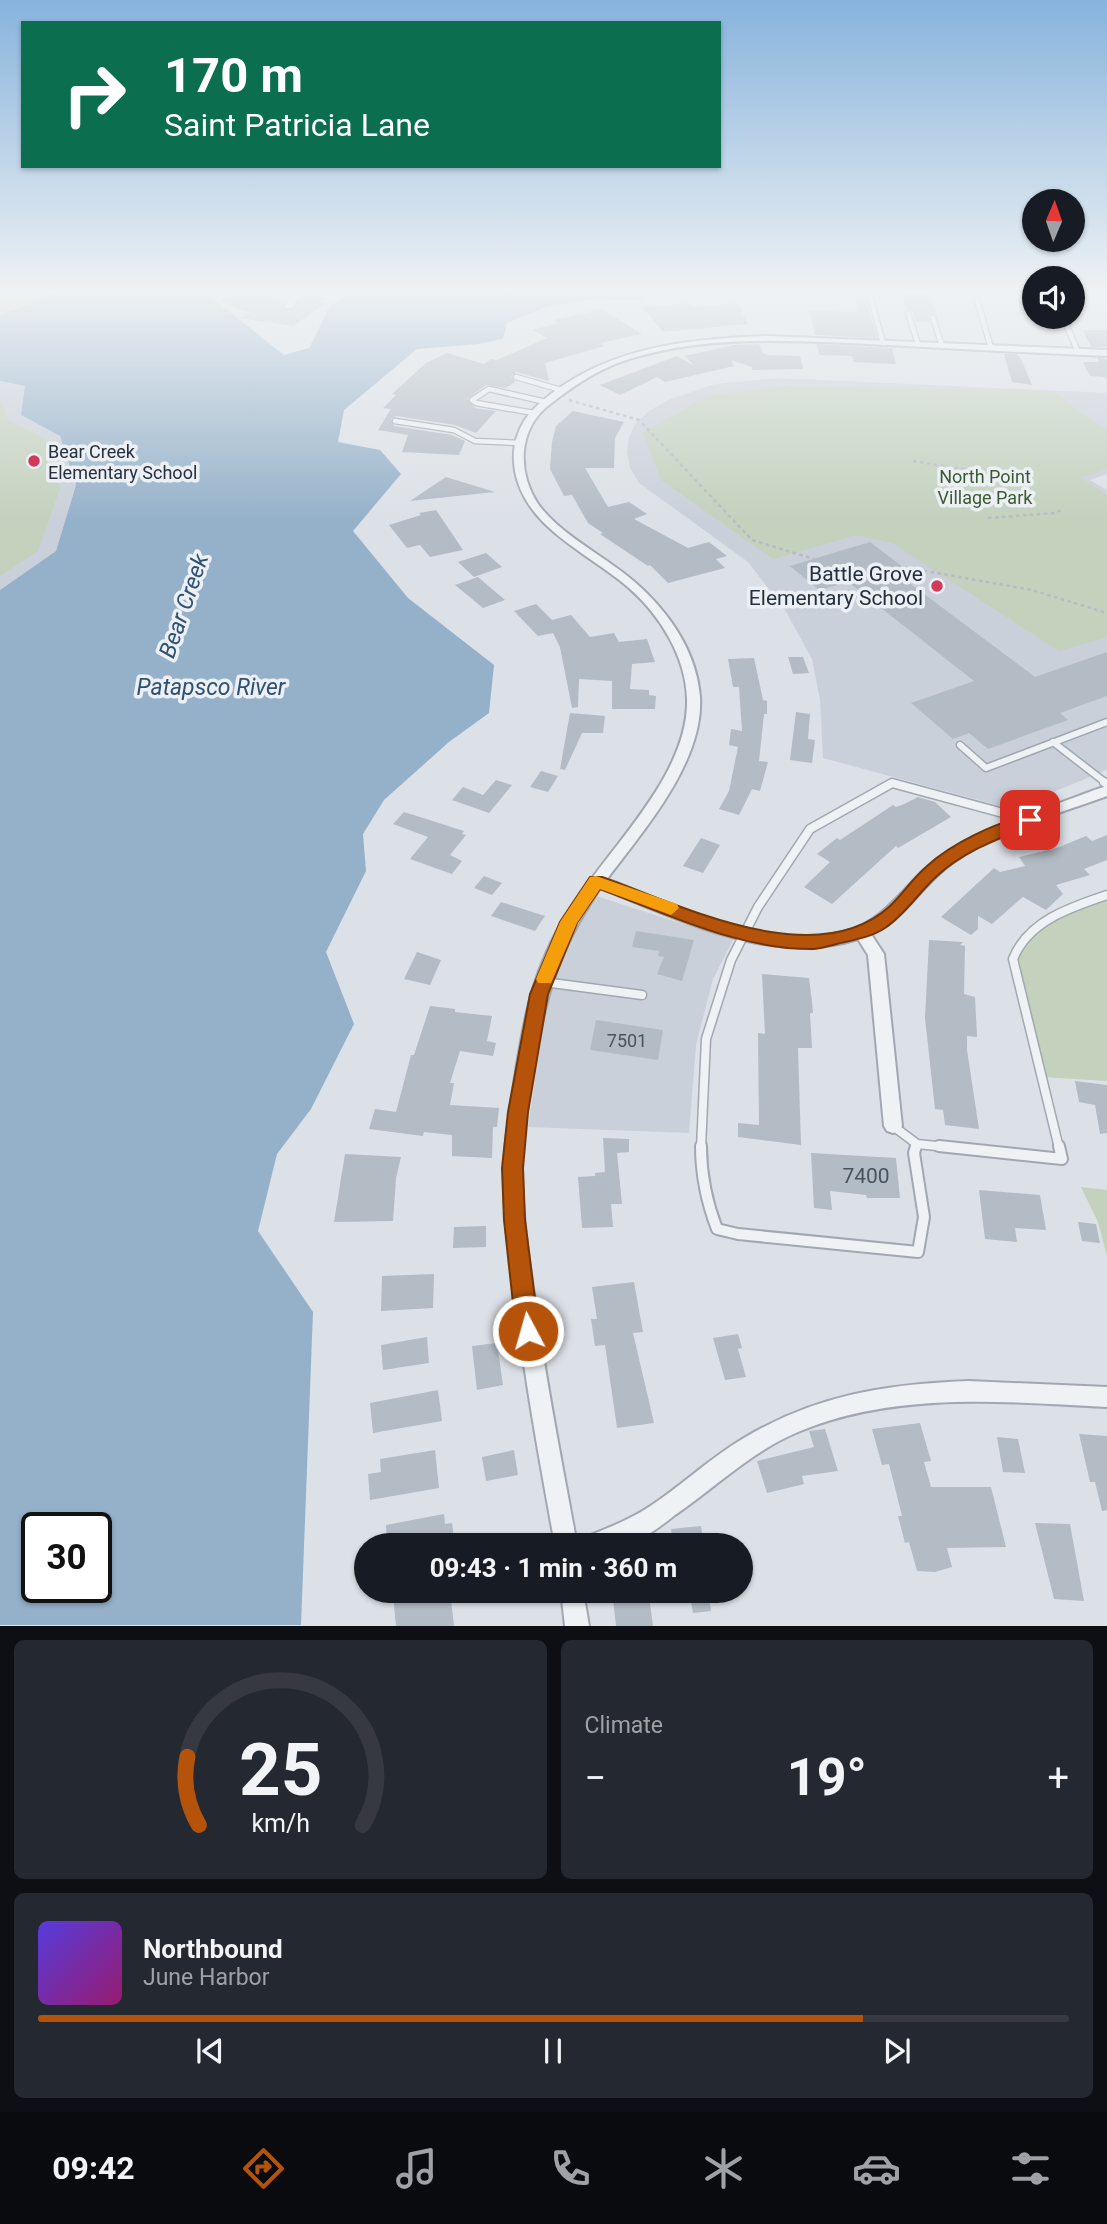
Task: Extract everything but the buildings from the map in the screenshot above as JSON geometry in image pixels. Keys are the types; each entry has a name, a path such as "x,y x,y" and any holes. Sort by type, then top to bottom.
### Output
{"street":[{"path":"564,1533 530,1352 514,1220 513,1181 518,1112 532,1021 543,982 569,922 675,770 694,710 690,680 682,653 652,604 627,580 551,524 536,509 523,488 519,443 534,413 586,374 599,369"},
{"path":"596,881 745,933 784,942 816,942 862,932 878,924 896,911 930,872 971,844 1107,791"},
{"path":"862,932 876,954 893,1126"},
{"path":"627,1533 648,1521 752,1444 802,1420 845,1405 892,1396 950,1391 1107,1397"},
{"path":"574,1603 577,1626"}],"lane":[{"path":"516,377 554,396"},
{"path":"534,413 475,403 472,400 489,389 554,396"},
{"path":"395,421 454,430 467,434 475,441 519,443"},
{"path":"960,745 986,768 1107,722"},
{"path":"1053,742 1107,784"},
{"path":"917,1144 914,1153 924,1227 923,1242 918,1252 738,1234 716,1229 701,1161 706,1039 731,960 758,907 810,829 892,783 1030,820"},
{"path":"893,1126 917,1144 1062,1159 1013,959 1015,952 1035,929 1061,912 1107,895"},
{"path":"543,982 642,995"}],"path":[{"path":"554,396 639,420 752,540 814,559"},
{"path":"913,461 1006,477"},
{"path":"988,518 1054,513 1062,510"},
{"path":"903,567 986,579 1040,592 1107,614"}],"shaded area":[{"name":"Battle Grove Elementary School","path":"777,378 1107,393 1107,474 1090,480 1107,490 1107,770 1012,809 823,758 820,700 812,659 785,610 748,562 639,483 630,468 627,453 629,437 636,423 649,411 668,400 715,384"},
{"name":"Bear Creek Elementary School","path":"0,381 26,386 21,415 60,436 76,485 56,551 0,590"},
{"path":"593,895 733,940 713,979 696,1045 689,1133 528,1127 550,981"}],"green space":[{"name":"North Point Village Park","path":"786,386 1052,391 1107,430 1107,469 1082,478 1107,495 1107,637 1059,651 892,543 856,535 773,559 661,480 643,433 709,395"},
{"name":"Bear Creek Elementary School","path":"0,397 8,420 47,440 60,489 38,551 0,576"},
{"path":"1107,897 1107,1081 1042,1077 1015,959 1036,930 1062,913"},
{"path":"1081,1187 1107,1190 1107,1256 1098,1222"}],"water":[{"name":"Patapsco River","path":"0,369 393,369 344,410 338,442 380,450 401,474 353,531 408,598 494,665 489,713 449,742 384,800 363,834 366,871 326,952 354,1024 311,1109 277,1154 258,1231 313,1312 301,1625 0,1625 0,590 56,551 76,485 60,436 21,415 25,386 0,381"}],"slow traffic":[{"path":"545,979 569,922 596,881 671,908"}],"place":[{"name":"Bear Creek Elementary School","path":"34,461"},
{"name":"Battle Grove Elementary School","path":"937,586"}],"route":[{"path":"528,1331 514,1220 513,1168 518,1112 532,1021 539,994 569,922 596,881 716,925 762,938 784,942 816,942 862,932 878,924 896,911 930,872 951,856 971,844 1030,820"}],"water label":[{"name":"Bear Creek","path":"184,606"}]}
